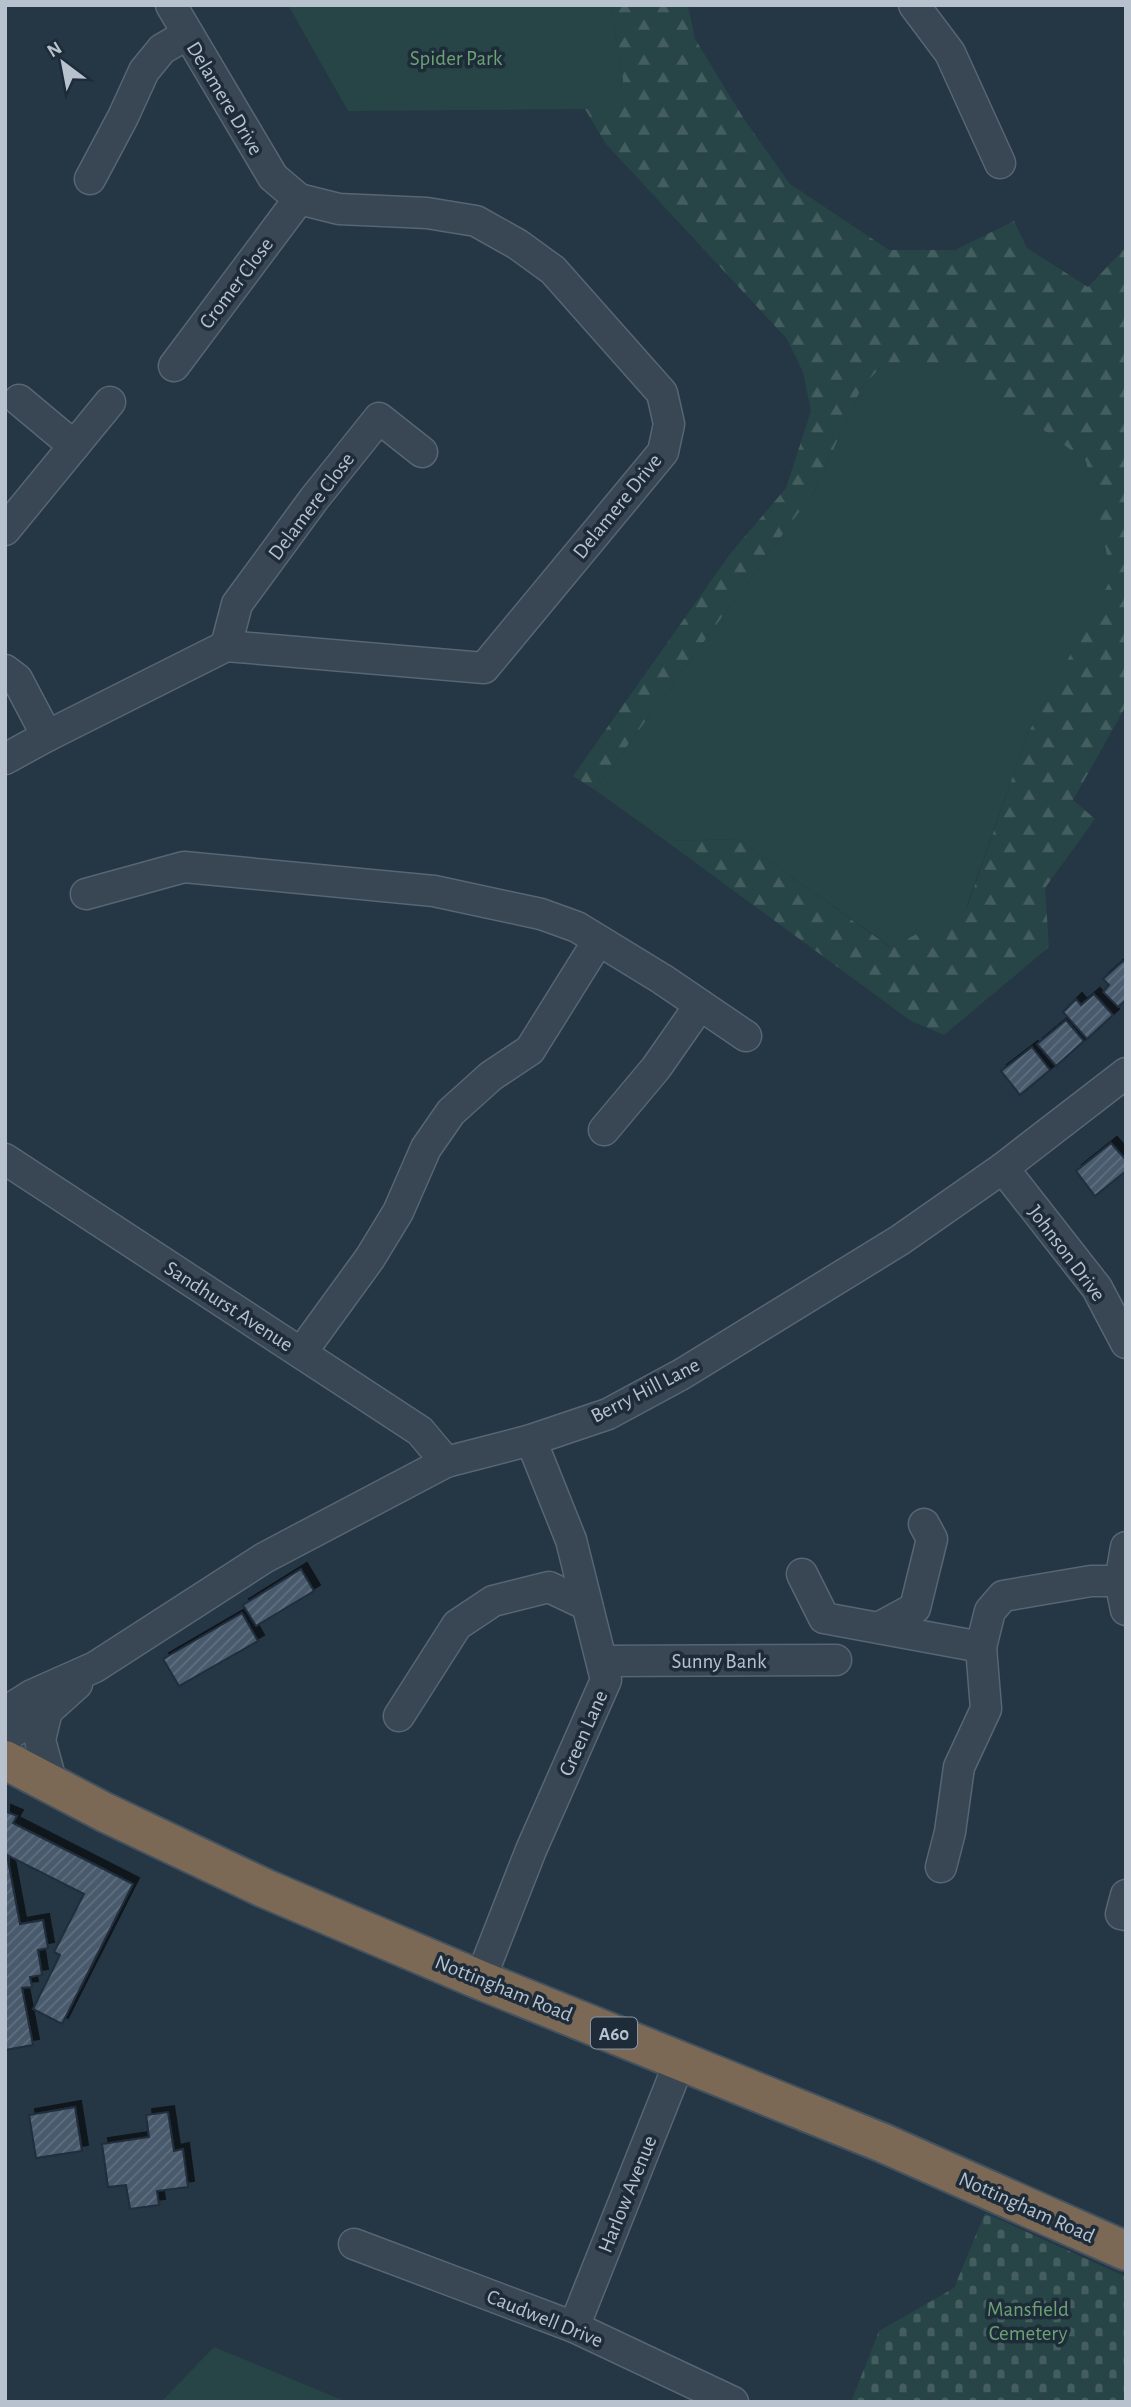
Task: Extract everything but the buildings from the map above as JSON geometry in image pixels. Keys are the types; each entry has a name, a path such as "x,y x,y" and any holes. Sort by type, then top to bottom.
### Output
{"highway":[{"name":"Nottingham Road","path":"5,1760 104,1812 264,1888 480,1980 894,2148 1126,2251"}],"street":[{"name":"Delamere Drive","path":"171,5 273,177 299,199 339,209 427,213 477,221 517,244 552,270 662,393 669,424 663,452 484,668 226,646"},
{"path":"914,5 950,53 1004,152"},
{"path":"90,179 144,71 162,49 188,34"},
{"name":"Cromer Close","path":"174,366 299,199"},
{"path":"19,400 74,446"},
{"path":"5,530 110,402"},
{"name":"Delamere Close","path":"226,646 237,604 314,499 379,418 422,452"},
{"path":"5,759 226,646"},
{"path":"5,670 17,679 47,736"},
{"path":"86,894 184,867 434,891 541,914 577,927 746,1036"},
{"path":"302,1353 370,1258 398,1212 426,1148 451,1112 491,1076 530,1050 598,941"},
{"path":"604,1130 656,1068 700,1005"},
{"name":"Berry Hill Lane","path":"5,1712 32,1695 95,1667 264,1558 446,1462 530,1440 608,1414 682,1374 901,1240 1003,1168 1126,1073"},
{"name":"Sandhurst Avenue","path":"5,1159 420,1431 446,1462"},
{"name":"Johnson Drive","path":"1003,1168 1097,1288 1126,1343"},
{"name":"Green Lane","path":"480,1980 531,1850 606,1681 572,1540 530,1440"},
{"path":"880,1627 915,1608 932,1539 924,1524"},
{"path":"941,1867 950,1832 959,1767 986,1709 981,1647 990,1611 1003,1596 1091,1581 1123,1595 1126,1547"},
{"path":"802,1574 824,1618 981,1647"},
{"path":"399,1716 457,1625 493,1601 549,1587 587,1605"},
{"name":"Sunny Bank","path":"601,1661 836,1661"},
{"name":"Berry Hill Lane","path":"5,1737 47,1711 95,1667"},
{"path":"47,1711 40,1740 52,1784"},
{"path":"1126,1895 1121,1914 1126,1914"},
{"name":"Harlow Avenue","path":"574,2327 680,2061"},
{"name":"Caudwell Drive","path":"354,2244 574,2327 733,2402"}],"green space":[{"name":"Spider Park","path":"288,5 611,5 623,81 615,107 597,109 348,111"},
{"path":"611,5 688,5 695,39 744,119 790,184 889,250 955,250 1014,221 1027,248 1088,287 1126,247 1126,706 1073,800 1095,819 1045,888 1049,947 944,1035 911,1021 666,841 738,839 890,947 967,908 1027,735 1112,576 882,366 862,387 814,492 595,790 573,776 730,554 786,488 811,411 803,372 787,339 606,144 585,109 597,109 623,81"},
{"path":"882,366 956,366 1086,461 1112,577 1027,735 966,909 891,947 738,839 666,841 595,790 814,492 862,387"},
{"name":"Mansfield Cemetery","path":"985,2213 1126,2277 1126,2402 851,2402 879,2331 954,2288"},
{"path":"214,2347 347,2402 161,2402"}]}
